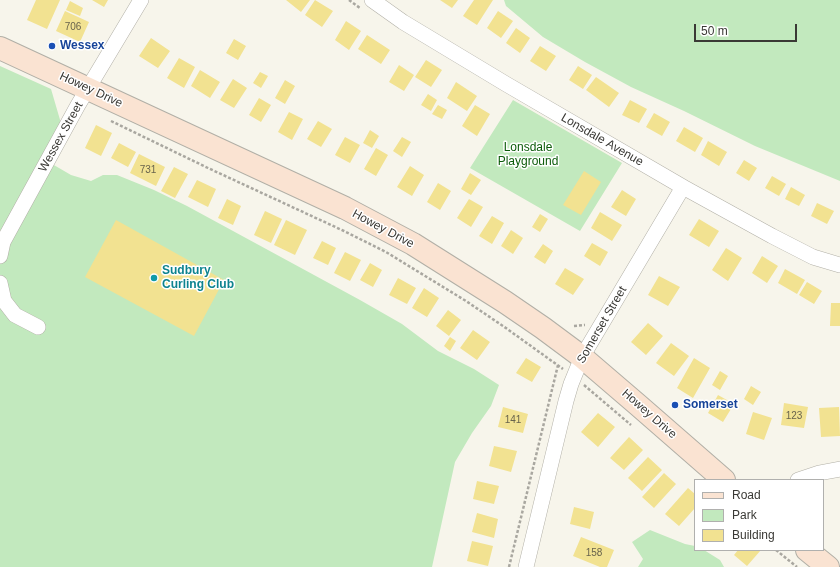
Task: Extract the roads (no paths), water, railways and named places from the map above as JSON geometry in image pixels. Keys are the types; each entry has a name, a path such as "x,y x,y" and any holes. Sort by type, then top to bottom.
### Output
{"main road":[{"name":"Howey Drive","path":"0,48 345,208 407,241 505,302 543,328 578,367 638,404 723,479"},
{"path":"808,551 828,567"}],"street":[{"name":"Wessex Street","path":"0,256 3,242 78,104 140,0"},
{"name":"Lonsdale Avenue","path":"372,0 402,22 683,187 813,257 840,265"},
{"name":"Somerset Street","path":"526,567 564,408 578,367 683,187"},
{"path":"0,283 4,301 15,315 38,327"},
{"path":"801,479 818,473 840,469"}],"place":[{"name":"Wessex","path":"52,46"},
{"name":"Sudbury Curling Club","path":"154,278"},
{"name":"Somerset","path":"675,405"}],"park label":[{"name":"Lonsdale Playground","path":"528,155"}]}
